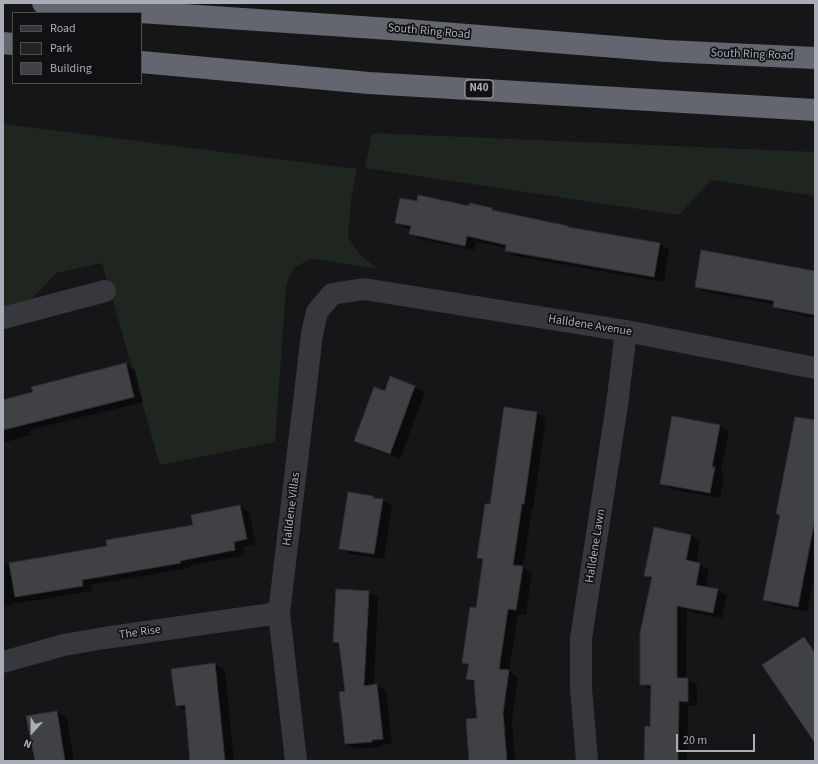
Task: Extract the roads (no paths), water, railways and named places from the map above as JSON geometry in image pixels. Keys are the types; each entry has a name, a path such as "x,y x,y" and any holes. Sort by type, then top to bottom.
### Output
{"highway":[{"name":"South Ring Road","path":"43,3 140,12"},
{"path":"225,3 405,30"},
{"name":"South Ring Road","path":"142,12 405,30 666,52 815,58"},
{"name":"N40","path":"142,62 369,83 815,110"}],"street":[{"name":"Halldene Avenue","path":"364,289 626,331 815,368"},
{"name":"Halldene Villas","path":"296,761 279,613 312,334 316,312 332,294 364,289"},
{"path":"3,318 105,291"},
{"name":"Halldene Lawn","path":"587,761 581,688 582,638 618,405 626,331"},
{"name":"The Rise","path":"3,662 64,646 104,638 279,613"}]}
